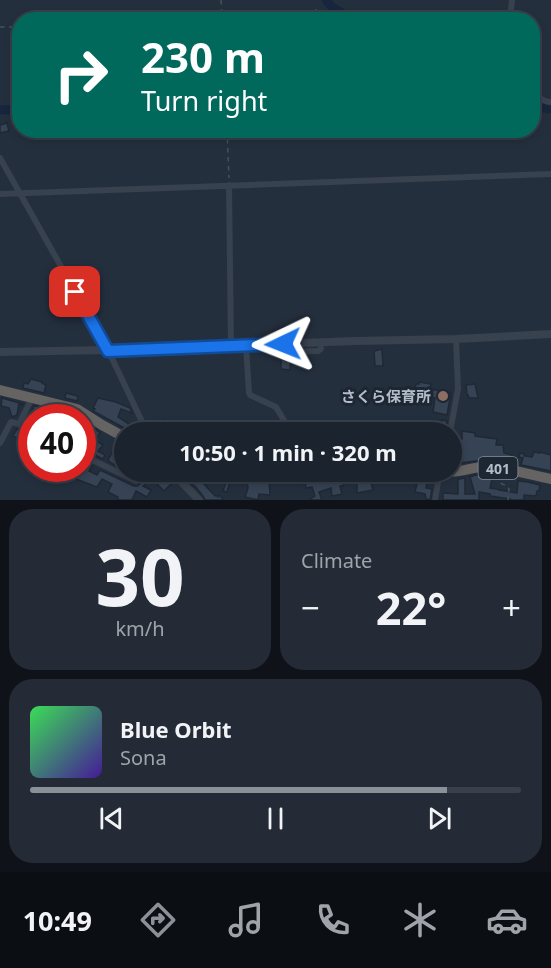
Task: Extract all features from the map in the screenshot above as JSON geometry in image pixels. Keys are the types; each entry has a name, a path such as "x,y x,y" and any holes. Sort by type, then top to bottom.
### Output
{"highway":[{"path":"0,390 54,404"},
{"path":"96,421 114,431"},
{"name":"401","path":"462,471 480,467 499,468 551,479"}],"street":[{"path":"0,158 108,351 142,422"},
{"path":"0,194 551,174"},
{"path":"229,185 231,346"},
{"path":"0,352 108,351 551,334"},
{"path":"452,422 458,389 456,339"},
{"path":"281,352 318,351 321,349 320,343"},
{"path":"246,346 250,395 276,406 285,422"},
{"path":"29,404 32,398"},
{"path":"0,443 11,422 18,424"},
{"path":"96,462 114,470"},
{"path":"182,482 199,500"},
{"path":"435,500 438,482"}],"path":[{"path":"227,138 229,185"},
{"path":"499,468 499,481 509,489 508,500"}],"building":[{"path":"7,123 9,131 0,133 0,125"},
{"path":"382,349 383,366 375,366 374,351"},
{"path":"281,357 291,357 290,370 281,369"},
{"path":"31,379 46,385 44,393 23,388 24,383 28,384"},
{"path":"419,382 431,384 430,389 451,393 447,415 433,412 435,398 431,398 432,394 414,393 416,384"},
{"path":"475,384 478,398 469,398 466,385"},
{"path":"66,393 78,396 77,401 65,398"},
{"path":"2,398 23,404 18,404 17,415 12,417 9,408 1,406"},
{"path":"98,398 116,402 130,408 132,413 121,409 118,417 126,422 114,422 96,413 95,404"},
{"path":"17,429 18,430 18,438 13,436"},
{"path":"462,431 475,433 475,436 497,439 496,445 503,445 504,453 512,455 511,462 484,460 462,463"},
{"path":"96,441 103,445 98,451 105,455 103,459 96,456"},
{"path":"114,449 114,464 108,460"},
{"path":"534,452 551,455 551,471 521,465 523,458 519,457 520,453 532,457"},
{"path":"100,470 114,477 114,482 126,482 137,486 140,482 148,482 143,486 151,490 147,497 136,491 132,500 120,500 108,492 112,484 102,479 97,487 84,482 96,482 96,474"},
{"path":"493,475 490,488 517,493 518,481 540,485 536,496 524,495 524,500 510,500 479,492 479,500 443,500 443,493 458,494 458,482 462,482 462,478 465,478 465,494 475,494 470,477"},
{"path":"158,482 171,484 164,491"},
{"path":"192,482 202,482 215,496 219,495 224,500 205,500"},
{"path":"226,482 230,482 227,492 223,491"},
{"path":"247,482 269,482 270,495 259,494 258,500 245,497"},
{"path":"305,482 343,482 343,486 340,486 342,494 332,496 331,488 319,492 322,500 309,500 315,496 312,487 306,488"},
{"path":"357,482 371,482 373,490 357,493"},
{"path":"417,482 427,482 426,488 432,489 430,500 426,499 425,494 415,492"}],"waterway":[{"path":"326,0 340,12"},
{"path":"540,107 551,109"},
{"path":"0,110 12,109"}],"place":[{"name":"さくら保育所","path":"443,396"}],"route":[{"path":"75,292 108,351 283,344"}]}
